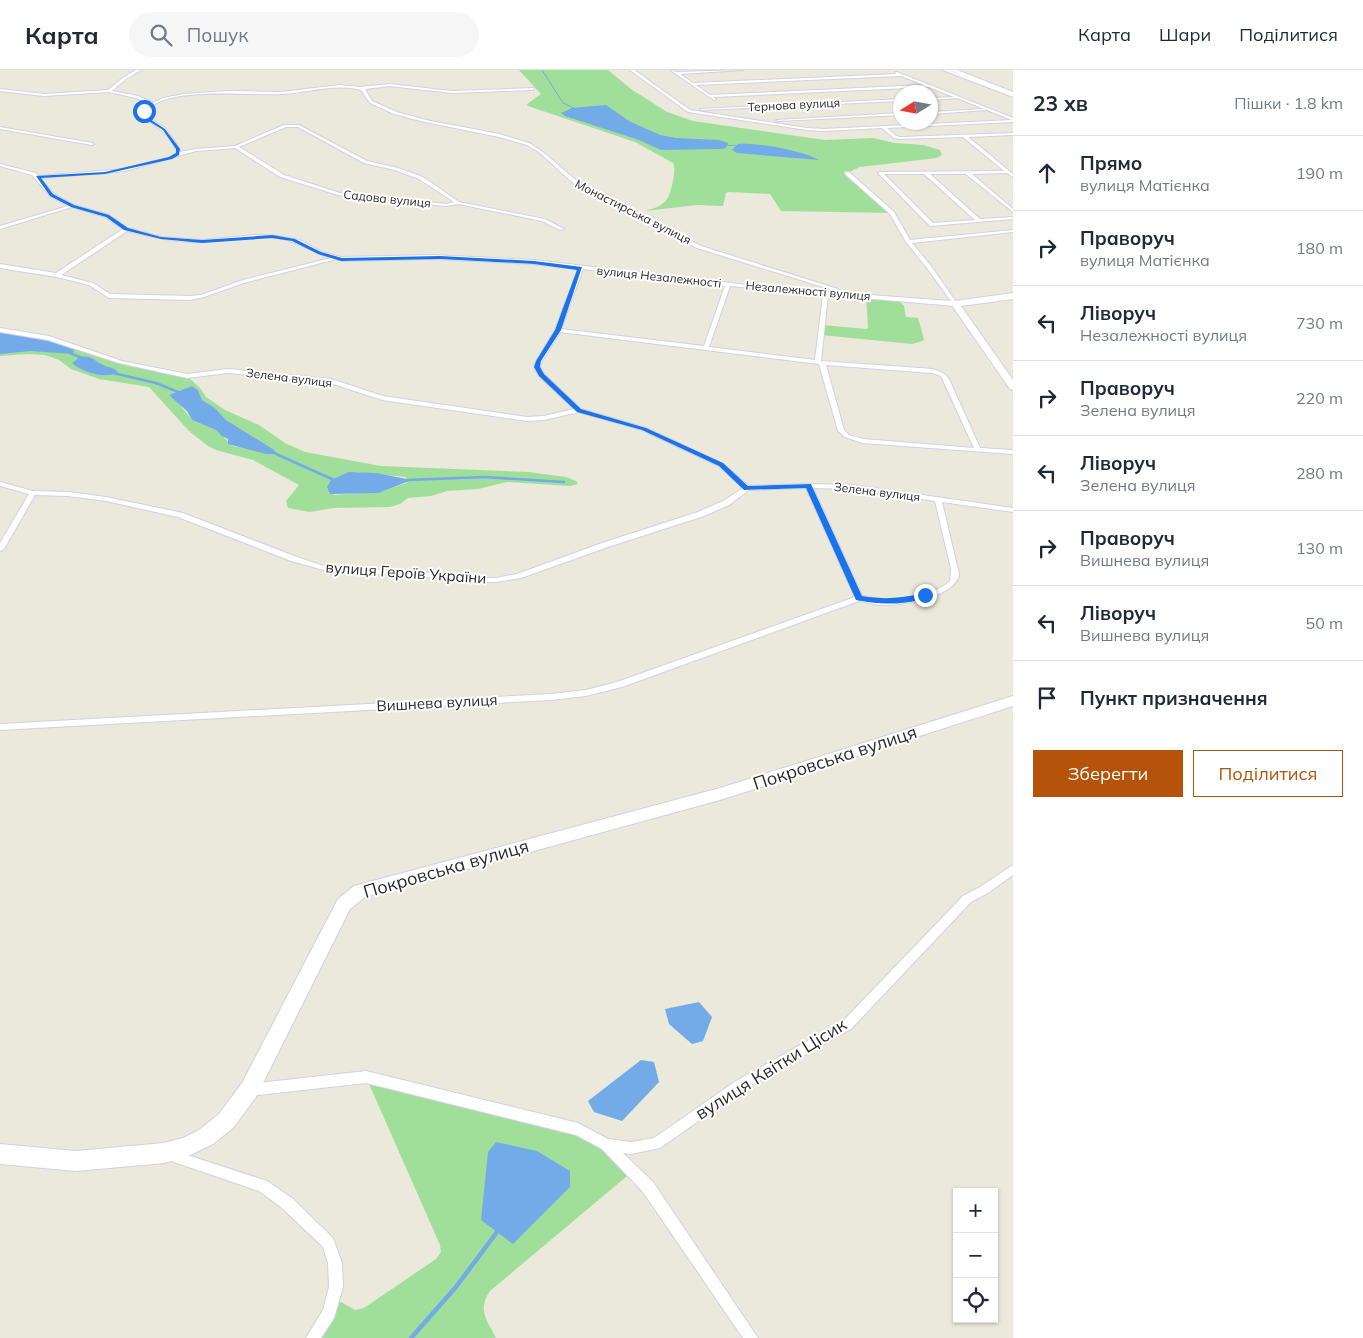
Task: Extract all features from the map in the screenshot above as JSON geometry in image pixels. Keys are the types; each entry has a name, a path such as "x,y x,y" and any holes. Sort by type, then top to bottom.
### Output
{"street":[{"path":"109,91 125,78 140,70"},
{"path":"632,70 687,110 817,130 1013,120"},
{"path":"674,71 741,70"},
{"path":"889,70 926,85"},
{"path":"945,70 1013,95"},
{"path":"952,70 1013,95"},
{"path":"674,71 727,108"},
{"path":"692,84 901,75"},
{"path":"178,154 178,149 164,129 143,115 144,111 152,104 167,99 206,92 276,93 329,87 362,88 388,85 442,92 533,89"},
{"name":"Монастирська вулиця","path":"362,88 372,102 412,118 438,126 486,133 529,144 540,151 570,180 589,193 699,247 857,295"},
{"path":"710,96 893,88"},
{"path":"0,90 44,95 109,91 137,97 152,104"},
{"path":"938,90 1013,120"},
{"path":"938,99 959,98"},
{"name":"Тернова вулиця","path":"687,110 893,100"},
{"path":"938,113 990,110"},
{"path":"761,121 893,114"},
{"path":"1,166 26,171 38,177 119,171 171,158 178,154 205,149 236,147 285,126 299,126 366,162 396,169 421,178 458,203 543,220 562,229"},
{"path":"883,127 895,137 900,138 1012,135"},
{"path":"0,128 92,144"},
{"path":"964,136 1013,176"},
{"name":"Садова вулиця","path":"236,147 282,176 345,195 446,205 458,203"},
{"path":"967,172 1013,211"},
{"path":"1007,172 880,174 932,225 1013,218"},
{"path":"926,173 979,221"},
{"path":"847,174 892,213 908,242 929,267 1013,387"},
{"name":"Незалежності вулиця","path":"38,177 52,195 72,206 107,216 126,229 161,238 193,241 255,236 277,237 298,241 320,253 336,258 440,258 534,262 728,284 955,304 1013,296"},
{"path":"0,228 72,206"},
{"path":"56,275 126,229"},
{"path":"908,242 1013,231"},
{"path":"0,266 56,275 91,284 109,296 190,298 202,296 245,281 336,258"},
{"name":"Зелена вулиця","path":"580,268 558,330 538,361 537,367 541,375 579,410 644,429 721,465 747,488 853,487 1013,510"},
{"path":"790,290 801,279"},
{"path":"706,348 728,284"},
{"path":"826,292 820,363 841,431 846,436 862,441 1013,452"},
{"name":"Зелена вулиця","path":"0,330 50,338 120,362 187,376 228,370 331,381 382,398 527,419 544,418 579,410"},
{"path":"558,330 820,363 939,373 946,379 978,450"},
{"name":"вулиця Героїв України","path":"0,484 33,493 106,499 180,515 294,559 320,567 343,571 404,573 496,580 518,576 605,545 702,514 726,503 747,488"},
{"path":"809,486 859,598"},
{"path":"0,549 33,493"},
{"name":"Вишнева вулиця","path":"0,727 578,694 619,685 859,598 881,602 909,599 934,593 950,586 955,577 954,567 938,499"},
{"name":"Покровська вулиця","path":"0,1154 76,1161 164,1154 186,1147 206,1137 226,1120 249,1090 344,904 360,891 720,794 1013,701"},
{"name":"вулиця Квітки Цісик","path":"249,1090 366,1077 578,1129 606,1145 631,1148 656,1144 740,1085 847,1025 967,899 984,890 1013,869"},
{"path":"606,1145 648,1187 751,1338"},
{"path":"164,1154 262,1186 287,1203 328,1243 335,1263 336,1287 329,1313 312,1338"}],"green space":[{"path":"519,70 608,70 631,89 667,112 693,121 825,140 873,138 895,143 923,145 940,150 942,155 937,158 860,167 847,173 892,213 781,211 770,194 729,192 726,193 723,206 697,205 645,211 660,205 667,199 673,181 673,163 635,142 528,106 527,104 541,94"},
{"path":"866,296 897,299 904,306 906,317 918,318 923,341 912,344 821,335 822,325 867,329"},
{"path":"0,330 22,332 121,362 187,376 200,388 206,397 225,410 259,425 285,443 305,452 381,466 529,472 566,477 576,481 578,484 570,486 507,482 478,489 447,491 431,496 408,498 400,504 390,507 333,508 310,512 288,508 286,501 299,485 253,460 208,446 189,431 149,387 99,379 71,369 59,360 45,355 0,356","holes":["192,386 198,390 202,400 215,408 226,420 273,449 276,454 233,446 216,430 192,420 179,403 169,395","355,472 406,477 407,483 378,492 333,495"]},
{"path":"366,1077 578,1129 633,1171 490,1291 484,1304 484,1309 496,1338 313,1338 323,1324 334,1298 355,1310 364,1308 436,1259 441,1252 440,1245"}],"water":[{"path":"606,105 629,121 660,135 676,138 719,140 728,143 728,145 721,149 661,150 639,140 565,116 561,113 572,108"},
{"path":"738,144 756,144 780,148 803,153 819,160 737,153 732,150"},
{"path":"0,332 38,337 74,350 73,354 31,351 0,354"},
{"path":"80,357 90,358 118,372 101,375 88,372 72,363"},
{"path":"192,386 198,390 202,400 215,408 226,420 273,449 277,454 266,454 228,444 228,439 216,430 192,420 187,411 169,395"},
{"path":"349,472 376,473 412,480 378,493 330,494 327,487 331,480"},
{"path":"699,1002 712,1017 703,1041 692,1044 669,1024 665,1009"},
{"path":"641,1060 654,1062 659,1082 622,1121 594,1112 588,1101"},
{"path":"496,1142 537,1151 570,1171 570,1187 513,1244 481,1220 488,1152"}],"waterway":[{"path":"542,70 563,103 576,109"},
{"path":"724,145 737,146"},
{"path":"70,353 82,358"},
{"path":"113,373 156,383 183,394"},
{"path":"274,453 334,480"},
{"path":"408,480 484,477 564,482"},
{"path":"411,1338 456,1287 497,1232"}],"route":[{"path":"144,111 143,115 145,118 157,123 164,129 178,149 178,154 171,158 125,170 38,177 52,195 59,200 72,206 107,216 126,229 161,238 202,241 272,236 298,241 320,253 341,259 440,258 534,262 580,268 558,330 538,361 537,367 541,375 576,405 579,410 644,429 721,465 747,488 809,486 859,598 881,602 925,595"}]}
